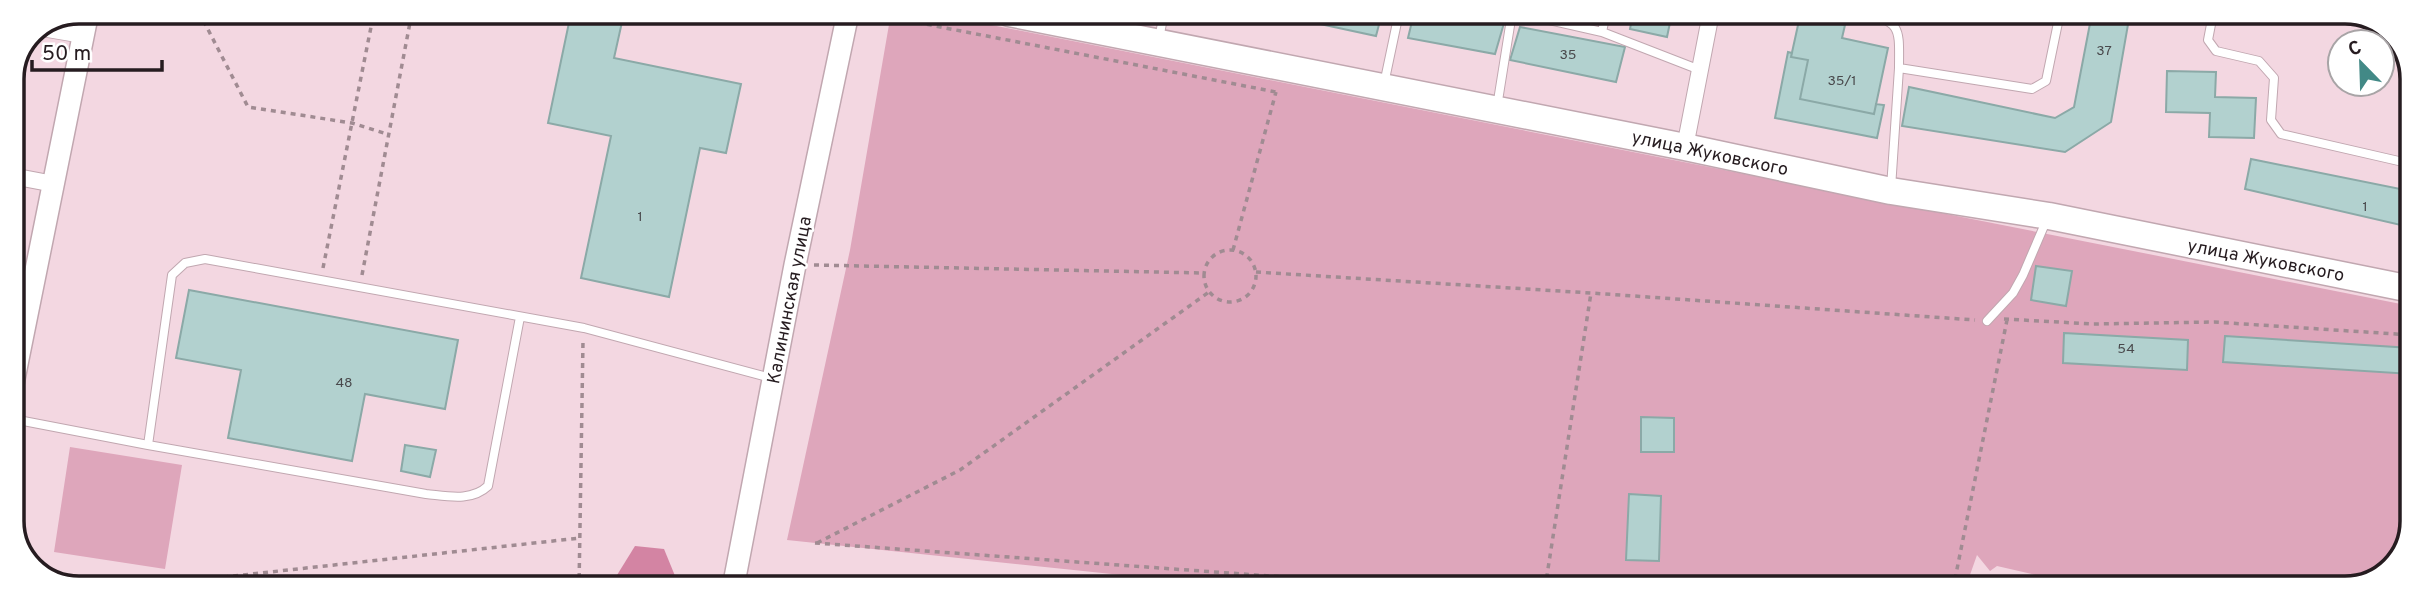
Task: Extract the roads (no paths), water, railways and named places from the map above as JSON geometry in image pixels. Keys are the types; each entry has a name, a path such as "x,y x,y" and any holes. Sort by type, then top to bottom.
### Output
{"main road":[{"name":"улица Жуковского","path":"1071,25 1685,147 1891,191 2049,216 2399,287"}],"street":[{"path":"25,317 85,25"},
{"name":"Калининская улица","path":"735,576 795,265 845,25"},
{"path":"1685,147 1709,25"},
{"path":"56,30 83,35"},
{"path":"24,178 54,184"}],"lane":[{"path":"1158,42 1162,25"},
{"path":"1383,87 1396,25"},
{"path":"1496,110 1509,25"},
{"path":"1571,25 1602,32 1700,71"},
{"path":"1602,32 1603,25"},
{"path":"1891,191 1899,68 1899,38 1893,25"},
{"path":"1899,68 2032,89 2046,81 2058,25"},
{"path":"2211,25 2208,40 2216,51 2259,61 2274,78 2271,120 2281,134 2399,161"},
{"path":"1987,321 2013,293 2049,216"},
{"path":"148,445 172,275 185,263 205,259 583,328 774,379"},
{"path":"25,421 426,494 473,496 488,486 520,317"}]}
